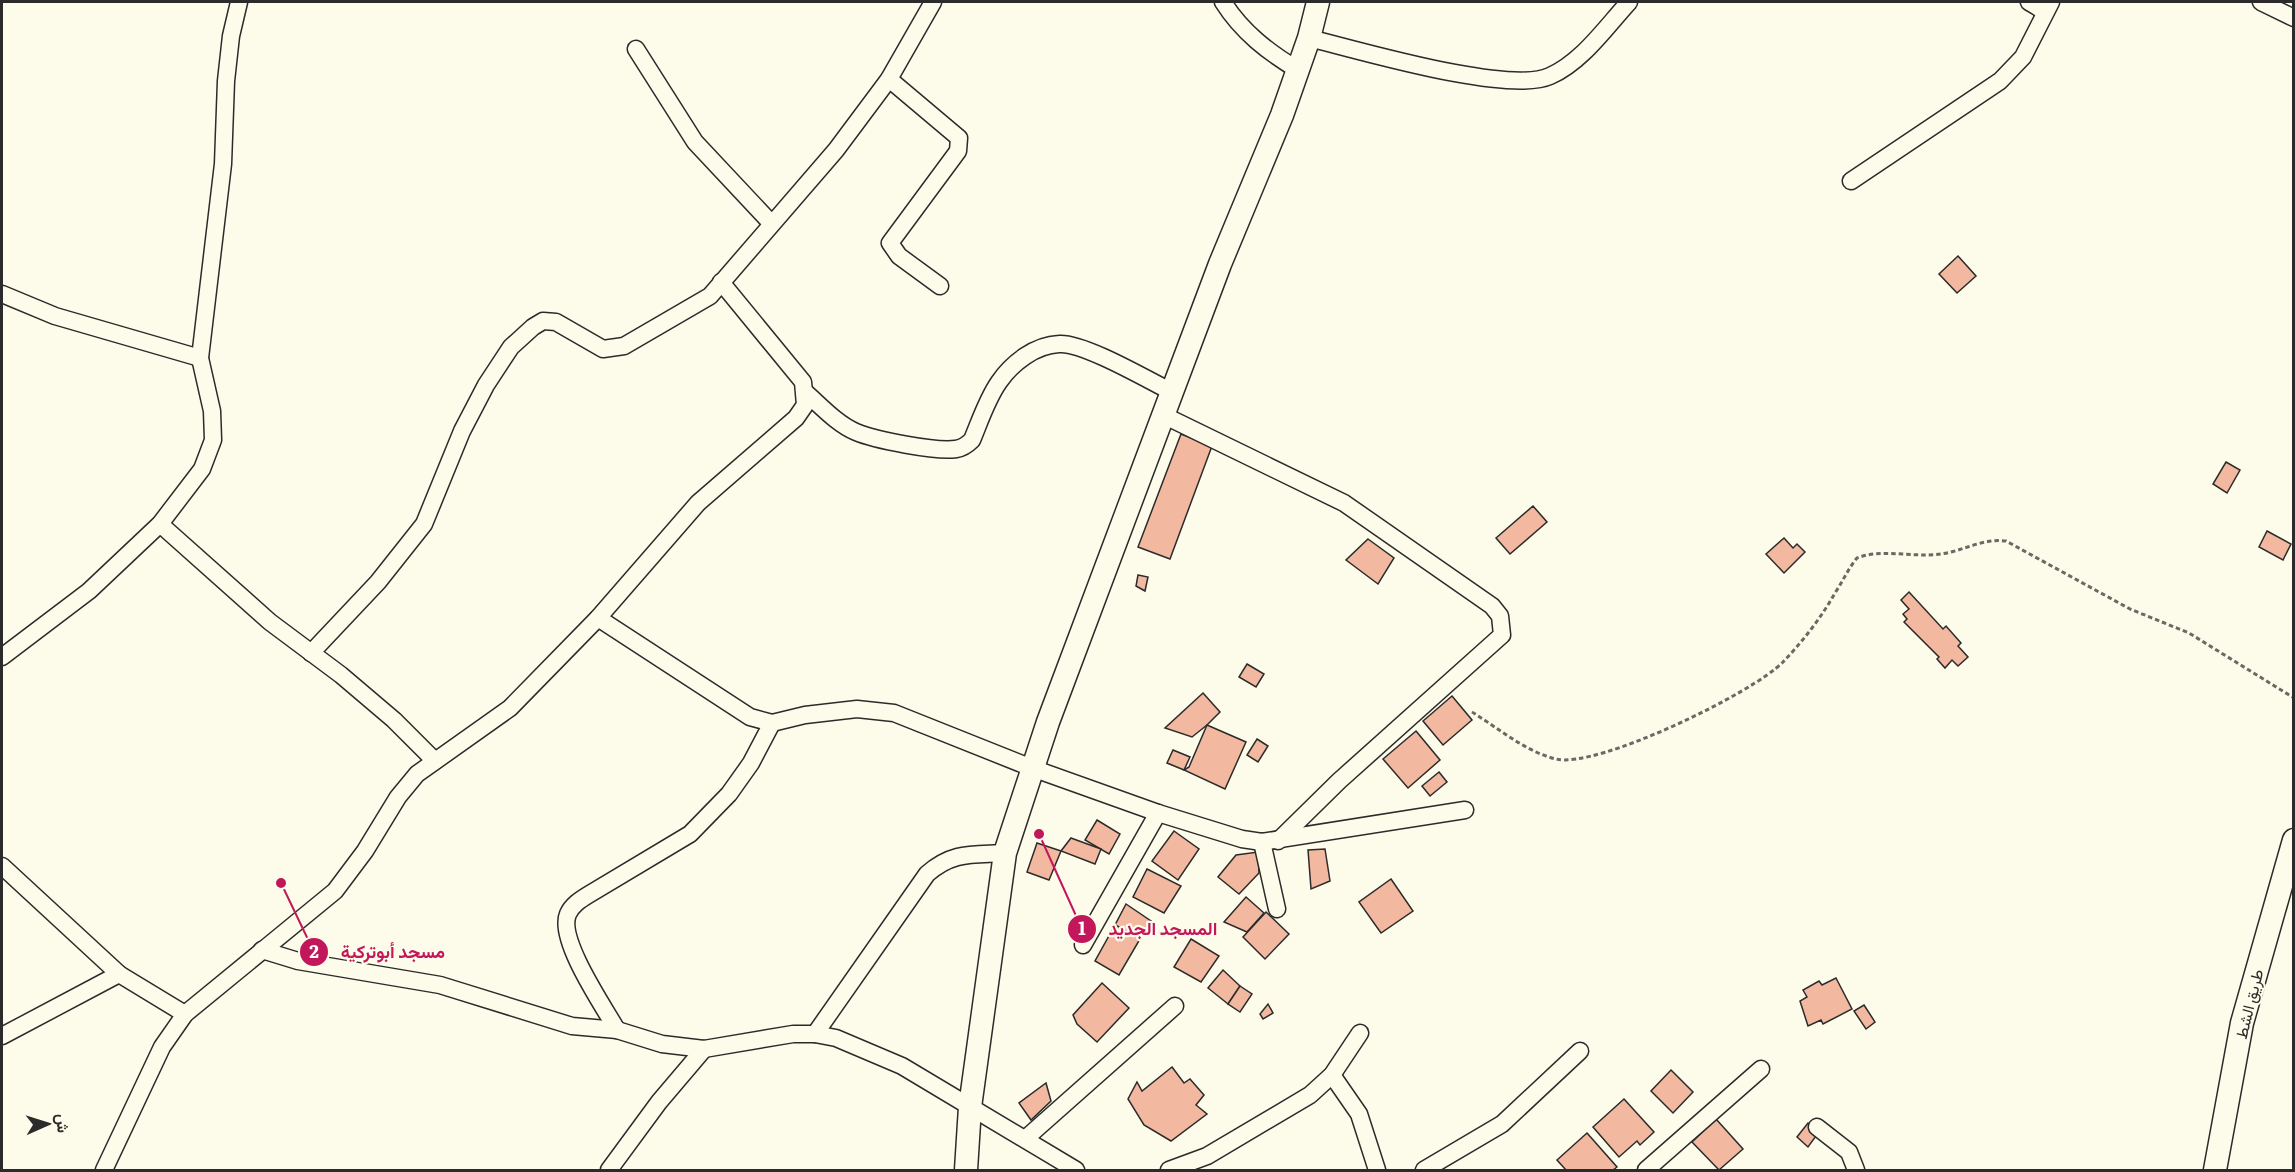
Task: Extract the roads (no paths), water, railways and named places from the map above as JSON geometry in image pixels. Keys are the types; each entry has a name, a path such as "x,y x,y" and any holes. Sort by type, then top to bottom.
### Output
{"street":[{"path":"2,657 89,591 160,524 202,469 213,440 212,411 200,358 223,164 227,70 239,2"},
{"path":"310,652 378,582 424,524 462,430 486,385 511,347 532,327 543,321 556,322 603,349 613,349 624,346 710,296 836,150 889,79 933,2"},
{"path":"1223,2 1251,37 1270,53 1298,70"},
{"path":"966,1170 970,1107 1005,853 1032,768 1163,415 1298,70 1318,2"},
{"path":"1309,38 1465,75 1531,82 1549,77 1570,64 1629,2"},
{"path":"1851,181 2000,81 2023,57 2047,6 2028,2"},
{"path":"2261,2 2294,18"},
{"path":"636,49 695,142 771,223"},
{"path":"889,79 946,124 959,138 958,151 890,243 899,256 940,286"},
{"path":"104,1170 162,1047 184,1014 335,891 364,851 398,797 417,774 510,708 598,618 698,503 796,418 805,405 803,382 721,282"},
{"path":"2,294 54,316 200,358"},
{"path":"805,392 839,422 856,432 905,443 957,449 972,440 998,384 1010,369 1025,356 1051,345 1061,343 1088,352 1172,392"},
{"path":"1163,415 1344,503 1492,606 1500,616 1502,635 1270,842"},
{"path":"160,524 270,622 394,720 435,761"},
{"path":"598,618 750,717 772,723 806,715 874,710 894,713 1032,768 1158,813 1242,839 1270,842 1465,810"},
{"path":"618,1030 576,957 567,930 567,916 573,906 588,895 690,834 729,794 751,763 772,723"},
{"path":"1083,945 1158,813"},
{"name":"طريق الشط","path":"2216,1170 2242,1023 2294,840"},
{"path":"1270,842 1276,909"},
{"path":"815,1034 927,874 941,862 957,855 1005,853"},
{"path":"2,866 119,974 184,1014"},
{"path":"262,950 298,961 440,985 572,1026 618,1030 662,1044 704,1049 793,1034 815,1034 836,1038 902,1066 1076,1170"},
{"path":"2,1036 119,974"},
{"path":"1025,1139 1175,1006"},
{"path":"1169,1170 1207,1156 1310,1095 1332,1074 1360,1033"},
{"path":"609,1170 645,1120 704,1049"},
{"path":"1424,1170 1503,1124 1580,1051"},
{"path":"1646,1170 1761,1069"},
{"path":"1332,1074 1359,1114 1377,1170"},
{"path":"1817,1127 1849,1152 1856,1170"}],"place":[{"name":"المسجد الجديد","path":"1039,834"},
{"name":"مسجد أبوتركية","path":"281,883"}]}
